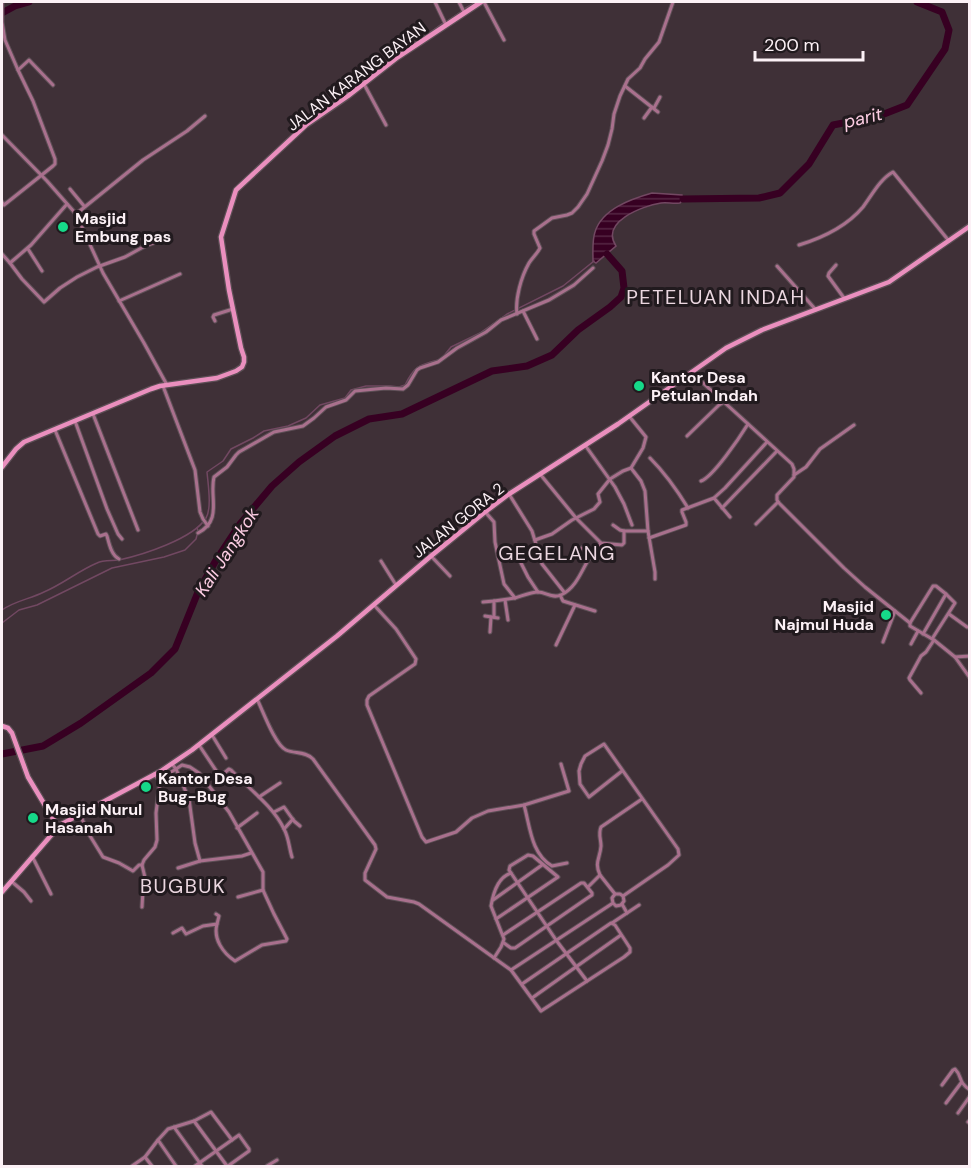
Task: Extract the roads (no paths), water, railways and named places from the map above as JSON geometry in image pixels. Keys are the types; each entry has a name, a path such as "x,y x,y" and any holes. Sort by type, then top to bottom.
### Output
{"street":[{"path":"2,2 5,40 33,101 55,159 54,165 2,204"},
{"path":"435,2 446,25"},
{"path":"459,2 464,12"},
{"path":"482,2 504,40"},
{"name":"JALAN KARANG BAYAN","path":"2,466 22,444 134,396 165,386 217,378 242,367 244,357 221,237 236,190 300,130 390,63 482,2"},
{"path":"517,313 517,297 526,268 540,248 534,231 552,218 572,213 585,197 602,161 612,129 615,108 629,78 640,68 658,42 673,2"},
{"path":"18,70 29,60 53,85"},
{"path":"364,84 386,125"},
{"path":"625,86 658,112"},
{"path":"644,118 660,98"},
{"path":"76,214 143,160 187,131 205,116"},
{"path":"2,137 76,214 100,266 150,352 165,386 195,470 199,509 207,525"},
{"path":"799,245 825,235 849,220 893,172 949,241"},
{"path":"69,189 84,206"},
{"path":"10,263 28,249 67,204"},
{"name":"JALAN GORA 2","path":"2,892 58,827 172,764 199,745 509,494 629,416 726,348 757,332 896,279 969,226"},
{"path":"2,254 44,302 75,278 159,241"},
{"path":"28,249 42,271"},
{"path":"836,265 828,276 845,300"},
{"path":"777,266 816,309"},
{"path":"198,533 207,525 214,507 214,477 227,467 238,452 274,432 303,426 326,407 346,400 355,391 380,388 403,389 420,368 435,363 456,348 486,333 501,320 542,303 571,287 593,268"},
{"path":"119,301 180,274"},
{"path":"215,321 214,315 233,309"},
{"path":"523,311 537,339"},
{"path":"691,372 792,464 793,480 777,495 778,502 865,587 910,623 910,626 933,639 955,657 969,678"},
{"path":"687,436 724,402"},
{"path":"93,414 138,530"},
{"path":"535,540 551,535 592,510 600,502 598,494 610,479 631,468 643,448 646,437 629,416"},
{"path":"75,422 104,500 122,539"},
{"path":"701,481 713,473 748,424"},
{"path":"794,475 806,467 820,448 854,425"},
{"path":"55,430 98,534 100,536 106,534 114,555 119,559"},
{"path":"649,538 686,525 682,512 714,498 767,442"},
{"path":"585,445 620,496 632,525"},
{"path":"722,508 777,451"},
{"path":"650,458 676,488 688,508"},
{"path":"631,468 645,487 655,579"},
{"path":"540,474 576,518 601,543 623,544 624,531"},
{"path":"509,494 530,528 542,564 562,594 563,601 595,611"},
{"path":"714,498 730,517"},
{"path":"756,524 778,502"},
{"path":"487,510 487,514 494,522 495,542 503,581 515,598"},
{"path":"613,525 624,531 648,531"},
{"path":"483,602 505,600 537,592 553,596 562,594 574,584 590,555 601,543"},
{"path":"582,548 590,555"},
{"path":"517,555 537,592"},
{"path":"431,556 450,576"},
{"path":"381,561 396,585"},
{"path":"910,623 933,586 936,586 955,603 909,678 921,693"},
{"path":"923,634 946,594"},
{"path":"505,600 508,620"},
{"path":"490,632 494,617 494,602"},
{"path":"556,645 575,604"},
{"path":"374,605 396,629 416,659 415,664 369,696 367,705 426,842 456,832 472,818 488,811 524,805 569,791 561,764"},
{"path":"883,642 895,611"},
{"path":"949,614 967,627"},
{"path":"485,616 494,617"},
{"path":"911,644 918,631"},
{"path":"955,657 969,656"},
{"path":"257,699 280,746 293,752 306,754 313,759 375,845 376,849 364,873 365,880 387,897 419,904 511,970 540,1010 543,1011 630,952 630,948 612,923"},
{"path":"2,726 10,730 28,777 58,827"},
{"path":"212,735 226,758"},
{"path":"622,771 589,797 580,784 579,771 582,760 591,751 604,744 678,849 679,855 623,896"},
{"path":"199,745 219,775 230,769 274,812 284,829 292,857"},
{"path":"172,764 189,799 200,861"},
{"path":"160,779 182,765 199,773 228,812 263,872 263,890 287,938 286,941 262,945 234,961 218,942 216,932 219,916 216,914"},
{"path":"154,774 160,779"},
{"path":"147,885 142,865 155,847 157,840 156,813 160,779"},
{"path":"258,797 280,783"},
{"path":"623,896 615,894 597,868 601,845 599,832 601,827 642,798"},
{"path":"524,805 538,854 552,866 567,863"},
{"path":"274,812 283,806 300,826"},
{"path":"237,828 257,813"},
{"path":"80,814 87,831 103,857 133,871 142,865"},
{"path":"284,829 293,818"},
{"path":"178,868 200,861 251,853"},
{"path":"496,919 527,897 558,877 533,856 528,855 510,866 509,870 518,882 527,897 537,913 587,981"},
{"path":"32,856 51,894"},
{"path":"492,902 542,865"},
{"path":"494,958 504,943 491,906 501,880 511,873"},
{"path":"588,887 600,875"},
{"path":"142,907 143,890 147,880"},
{"path":"11,881 31,901"},
{"path":"503,935 579,884 584,883 588,887 592,895 515,948 504,943"},
{"path":"238,897 263,890"},
{"path":"613,903 612,898 615,894"},
{"path":"623,896 622,904 627,913"},
{"path":"511,970 613,903"},
{"path":"613,903 617,906 622,904"},
{"path":"522,984 639,904"},
{"path":"173,933 182,928 186,934 203,926 217,924"},
{"path":"532,998 621,935"},
{"path":"942,1085 955,1069 961,1083 969,1090"},
{"path":"946,1103 961,1083"},
{"path":"958,1113 969,1096"},
{"path":"132,1167 145,1157 163,1133 211,1112 232,1140"},
{"path":"194,1121 216,1151 228,1167 249,1150 238,1135 216,1151 201,1165 195,1167"},
{"path":"174,1127 201,1165"},
{"path":"158,1140 176,1167"},
{"path":"145,1157 152,1167"},
{"path":"267,1167 277,1160"}],"waterway":[{"path":"2,13 29,2"},
{"path":"464,9 476,2"},
{"name":"parit","path":"683,199 759,198 780,193 809,164 833,125 879,116 907,105 945,49 949,30 942,12 917,2"},
{"path":"446,22 462,11"},
{"path":"428,34 443,23"},
{"name":"Kali Jangkok","path":"2,754 43,746 81,723 151,673 175,649 198,592 240,524 272,486 299,462 335,436 369,419 402,414 492,371 527,366 552,355 578,330 621,297 624,288 622,271 607,254"},
{"path":"442,358 451,347 480,333 507,314 563,286 594,261"},
{"path":"2,610 51,589 97,563 140,554 190,533 208,514 207,472 223,461 231,449 264,431 288,426 306,418 320,405 345,398 351,390 366,386 399,387 405,385 417,368 438,360"},
{"path":"2,623 19,610 37,605 112,568 185,550 196,539 197,528"}],"place":[{"name":"Masjid Embung pas","path":"63,227"},
{"name":"Kantor Desa Petulan Indah","path":"639,386"},
{"name":"Masjid Najmul Huda","path":"886,615"},
{"name":"Kantor Desa Bug-Bug","path":"146,787"},
{"name":"Masjid Nurul Hasanah","path":"33,818"}],"district":[{"name":"PETELUAN INDAH","path":"716,297"},
{"name":"GEGELANG","path":"557,553"},
{"name":"BUGBUK","path":"183,886"}]}
